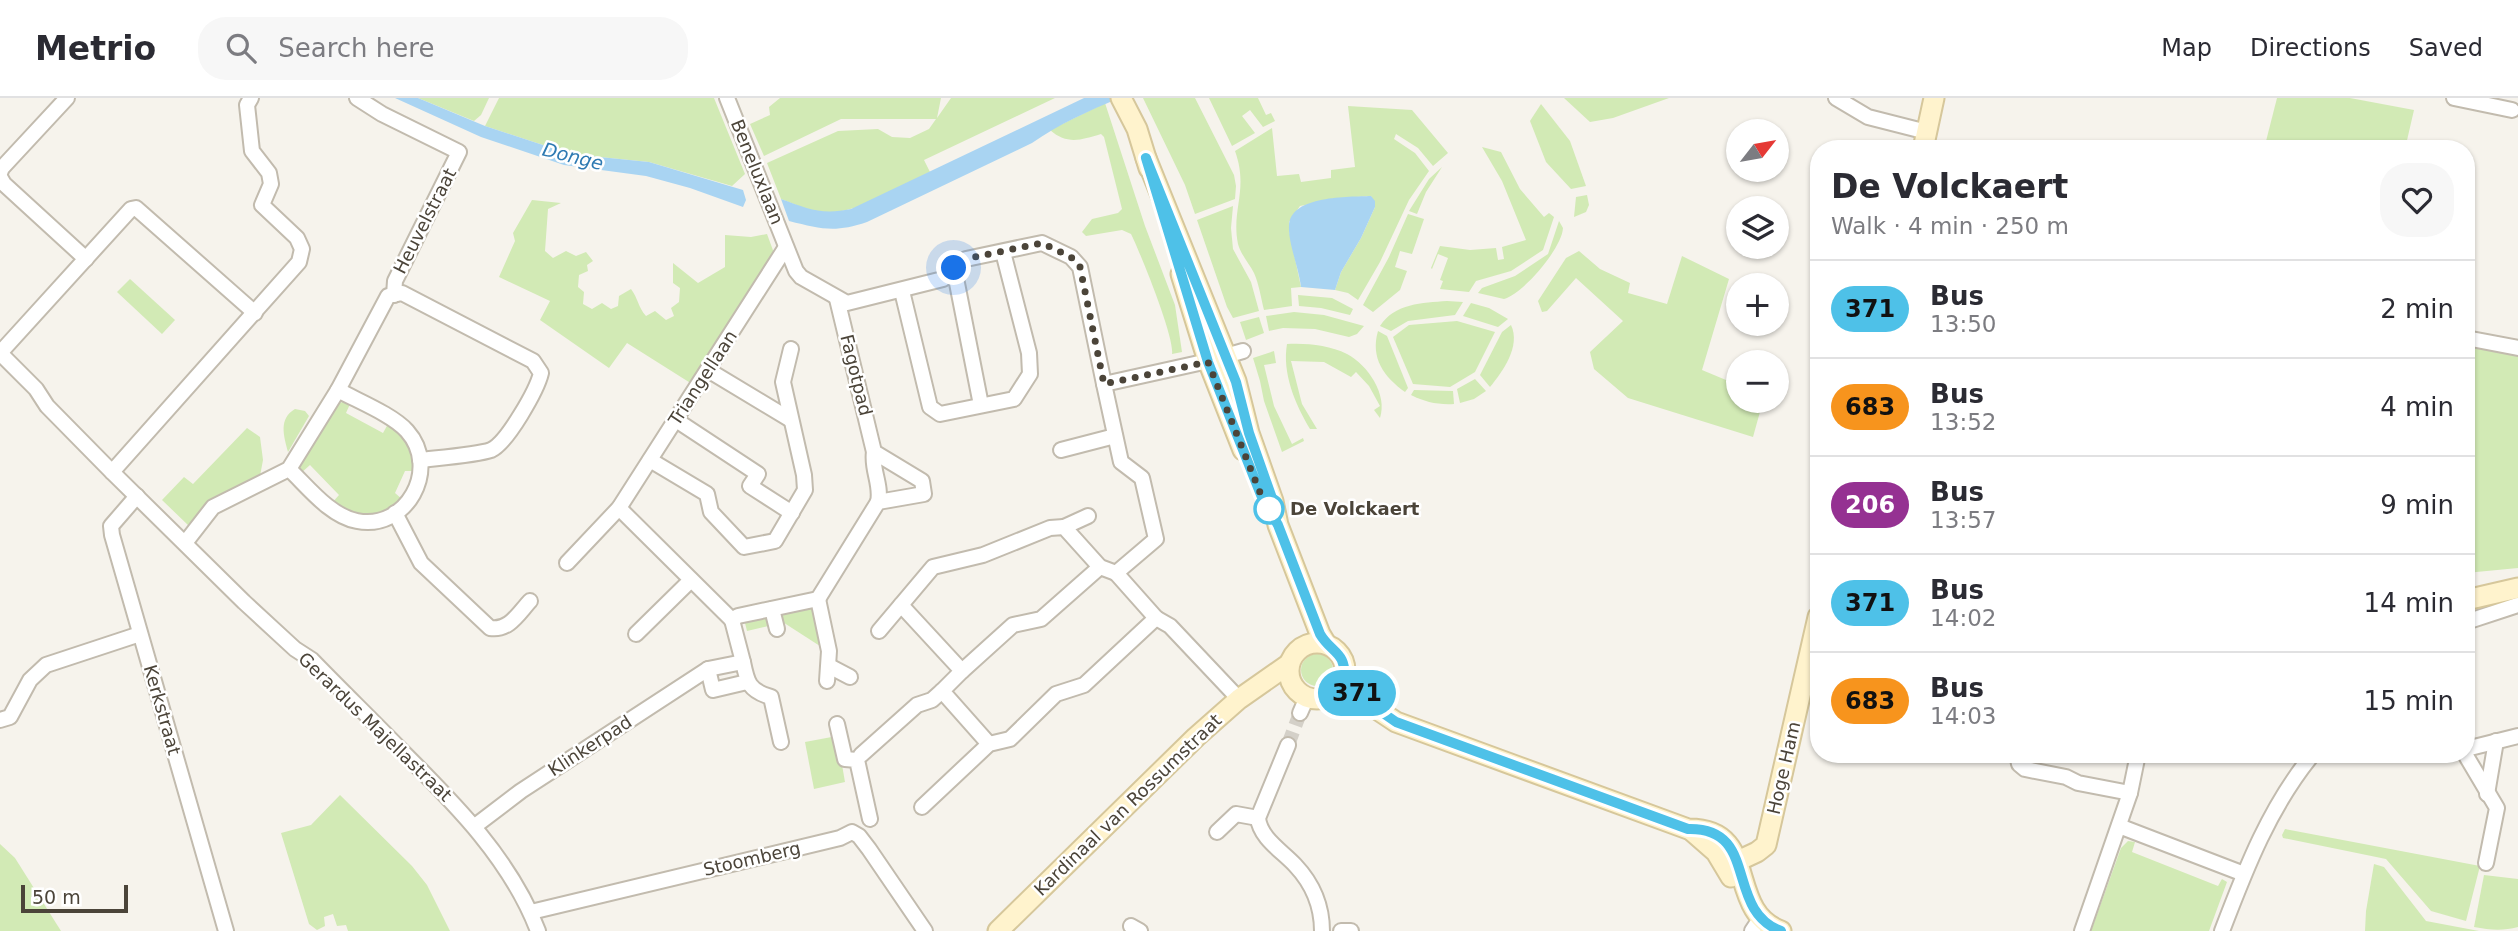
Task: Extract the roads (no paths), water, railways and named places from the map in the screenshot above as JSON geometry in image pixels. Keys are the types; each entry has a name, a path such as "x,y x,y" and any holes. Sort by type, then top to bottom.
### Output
{"main road":[{"path":"1925,140 1934,98"},
{"path":"1122,100 1137,129 1146,158 1226,356 1261,495 1278,525 1326,643"},
{"path":"2475,598 2518,588"},
{"path":"1305,594 1305,645"},
{"path":"1326,643 1342,658 1345,668 1338,687 1303,705 1290,674 1295,653 1305,645 1326,643"},
{"name":"Hoge Ham","path":"1732,864 1766,845 1810,652"},
{"name":"Kardinaal van Rossumstraat","path":"998,931 1196,737 1239,699 1262,684 1290,674"},
{"path":"1338,687 1396,722 1688,829 1697,828 1719,835 1728,844 1732,864 1748,896 1755,928 1770,927 1782,931"}],"street":[{"path":"67,98 2,168 0,175 4,184 86,259"},
{"path":"112,472 299,262 302,249 297,238 262,205 271,184 269,173 252,151 247,105 251,98"},
{"name":"Heuvelstraat","path":"338,390 388,296 394,295 395,281 459,152 382,114 357,98"},
{"name":"Beneluxlaan","path":"727,98 796,271 801,277 837,299"},
{"path":"1836,98 1868,117 1925,140"},
{"path":"2454,98 2512,110"},
{"path":"255,313 136,208 131,209 0,353 36,389 56,417 185,543 213,507 289,469 338,390 405,429 418,450 421,472 417,489 406,505 395,513 372,521 358,522 331,509 289,469"},
{"path":"837,299 847,303 902,291 943,279 965,259 1042,243 1071,257 1080,267 1121,462 1142,478 1156,539 1116,573"},
{"name":"Triangellaan","path":"567,563 619,508 786,247"},
{"path":"902,291 930,407 940,414 1014,398 1030,374 1029,353 1003,252"},
{"path":"954,268 981,405"},
{"path":"394,295 402,293 533,362 541,373 538,385 502,442 491,450 420,460"},
{"name":"Fagotpad","path":"837,299 874,452 880,494 878,502"},
{"path":"2475,340 2518,348"},
{"path":"650,460 706,495 711,512 744,547 775,541 805,490 783,383 791,349"},
{"path":"1104,384 1226,356"},
{"path":"708,370 791,420"},
{"path":"676,420 758,474 750,486 792,513"},
{"path":"1061,450 1115,436"},
{"path":"827,681 829,651 818,599 878,502 924,494 922,481 874,452"},
{"name":"Kerkstraat","path":"137,496 111,526 111,535 226,931"},
{"path":"619,508 732,620 747,682 759,694 771,698 781,743"},
{"path":"395,513 421,563 490,628 507,626 530,601"},
{"path":"879,631 933,567 983,555 1088,516"},
{"path":"1064,527 1100,566 1116,573 1156,618 1170,626 1239,699"},
{"name":"Gerardus Majellastraat","path":"185,543 295,649 312,660 475,826 500,860 531,912 538,931"},
{"path":"861,755 917,705 932,700 1013,625 1041,619 1100,566"},
{"path":"636,634 691,580"},
{"path":"732,620 738,616 818,599"},
{"path":"901,605 961,671"},
{"path":"2475,619 2518,605"},
{"path":"772,609 777,629"},
{"path":"922,807 989,744 1010,739 1056,694 1084,685 1156,618"},
{"path":"0,720 10,717 30,680 46,665 140,634"},
{"name":"Klinkerpad","path":"475,826 520,791 708,669 743,662"},
{"path":"829,666 850,677"},
{"path":"708,669 713,690 747,682"},
{"path":"942,691 989,744"},
{"path":"837,724 845,759 857,761 870,819"},
{"path":"2475,746 2518,736"},
{"path":"2487,794 2496,741"},
{"path":"1287,745 1258,818 1259,827 1298,867 1312,889 1326,930"},
{"path":"2020,763 2025,769 2066,776 2078,783 2130,793"},
{"path":"2082,931 2130,793 2136,763"},
{"path":"2222,931 2244,874 2280,798 2306,763"},
{"path":"2470,763 2497,808 2486,863"},
{"path":"1217,832 1236,814 1258,818"},
{"path":"2119,826 2244,874"},
{"name":"Stoomberg","path":"531,912 839,838 852,832 859,836 869,849 925,931"},
{"path":"1342,931 1351,931"}],"water":[{"name":"Donge","path":"395,98 418,98 485,126 580,155 649,162 743,190 746,200 743,207 646,176 564,165 481,137"},
{"path":"1084,98 1119,98 867,222 846,228 828,229 789,221 781,199 815,210 851,209"},
{"path":"1371,196 1375,207 1341,272 1335,290 1301,287 1289,232 1292,216 1299,208 1310,203"}],"tunnel":[{"path":"1288,745 1300,713"}],"place":[{"name":"De Volckaert","path":"1269,509"}]}
